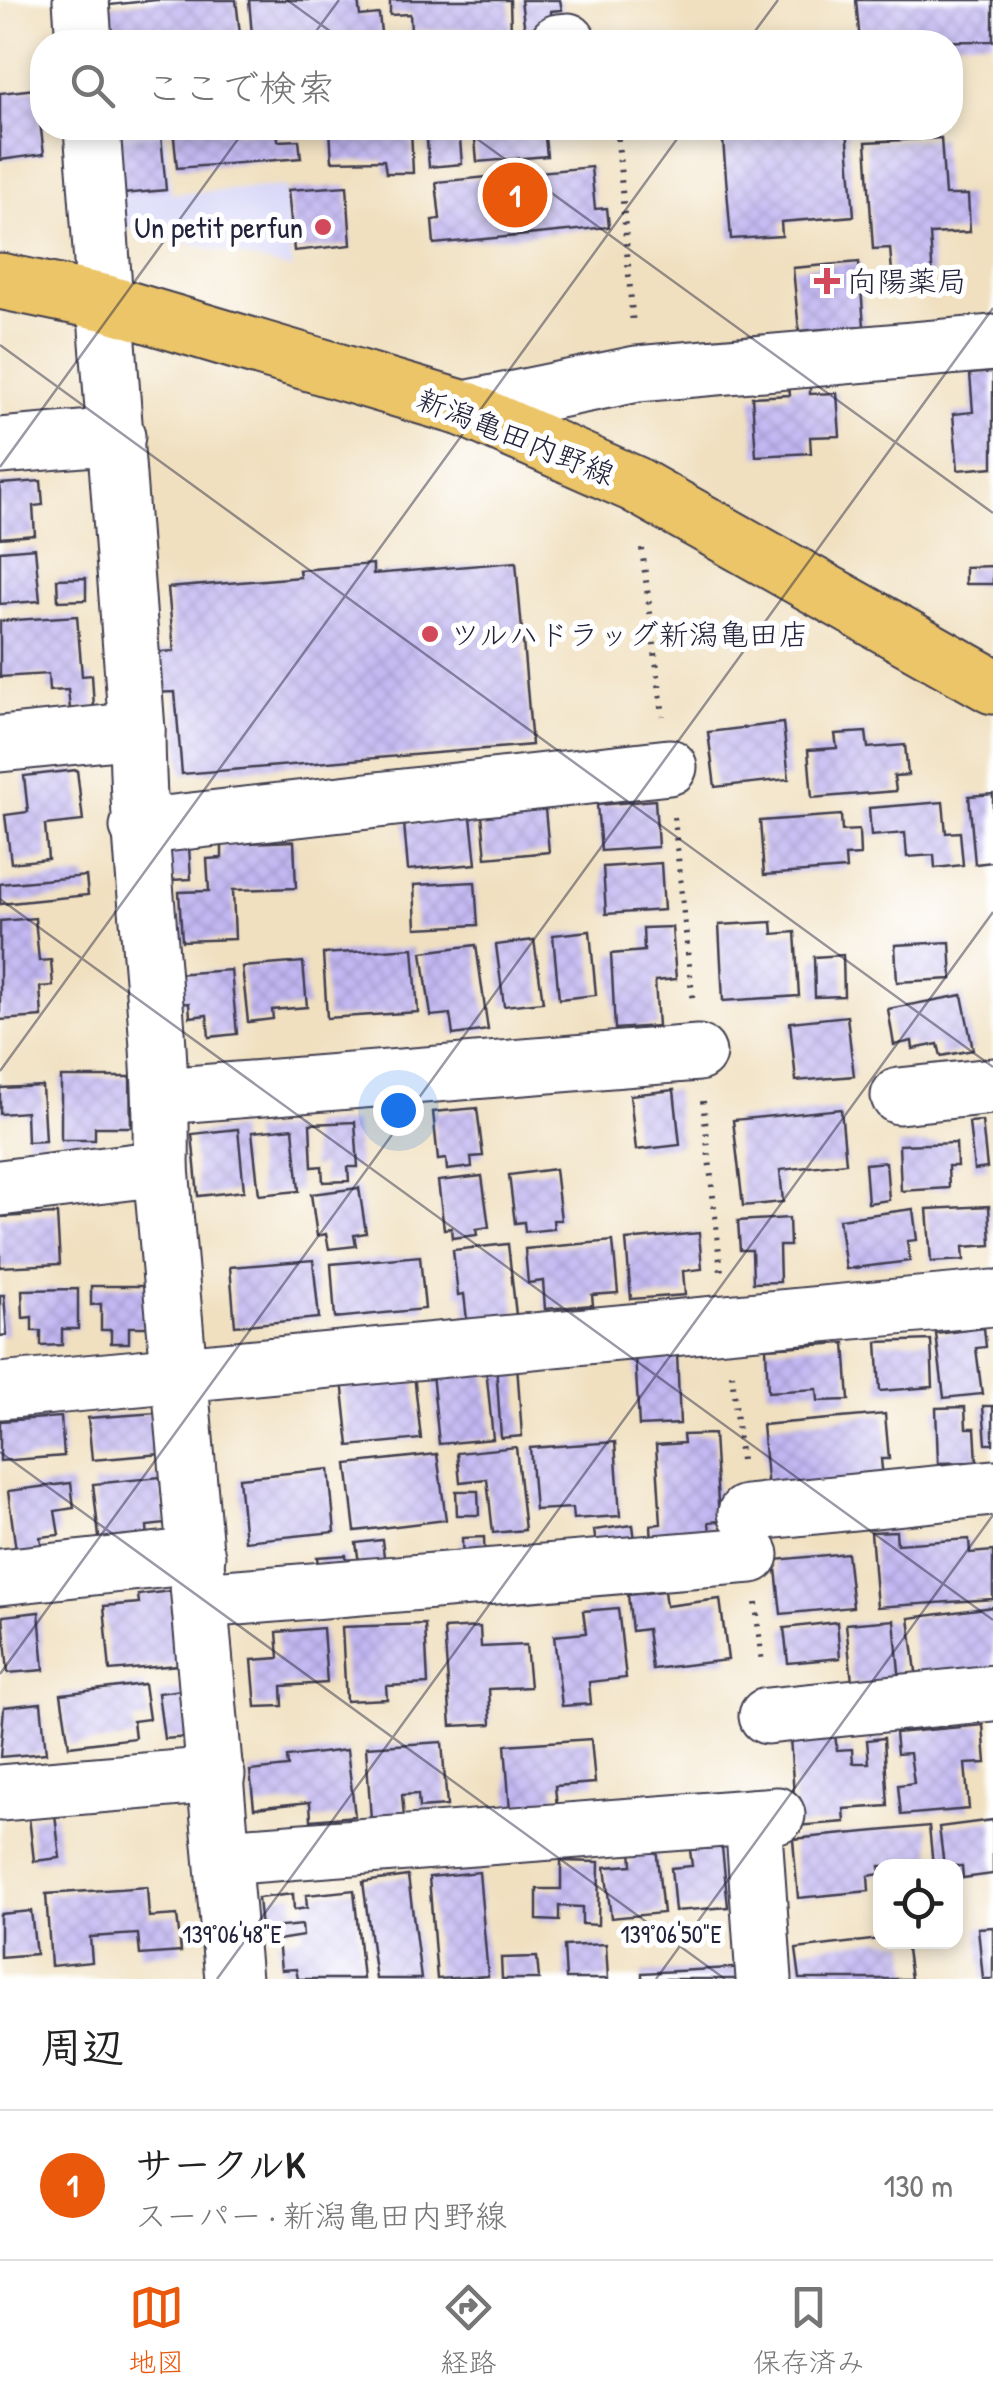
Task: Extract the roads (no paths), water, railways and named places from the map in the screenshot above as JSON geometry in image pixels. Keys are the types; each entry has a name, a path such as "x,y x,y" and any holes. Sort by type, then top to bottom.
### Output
{"main road":[{"name":"新潟亀田内野線","path":"5,280 107,303 464,409 634,484 993,686"}],"street":[{"path":"81,0 83,30"},
{"path":"93,140 137,730 138,827 163,1096 161,1168 233,1979"},
{"path":"464,409 638,374 993,343"},
{"path":"0,446 117,436"},
{"path":"0,744 137,730"},
{"path":"138,827 669,767"},
{"path":"163,1096 698,1053"},
{"path":"899,1096 993,1086"},
{"path":"0,1188 161,1168"},
{"path":"0,1392 993,1298"},
{"path":"0,1577 199,1578 748,1534 993,1488"},
{"path":"767,1716 993,1693"},
{"path":"0,1793 217,1775"},
{"path":"223,1857 765,1816 764,1979"}],"place":[{"name":"サークルK","path":"515,195"},
{"name":"Un petit perfun","path":"323,227"},
{"name":"向陽薬局","path":"827,281"},
{"name":"ツルハドラッグ新潟亀田店","path":"430,634"}]}
